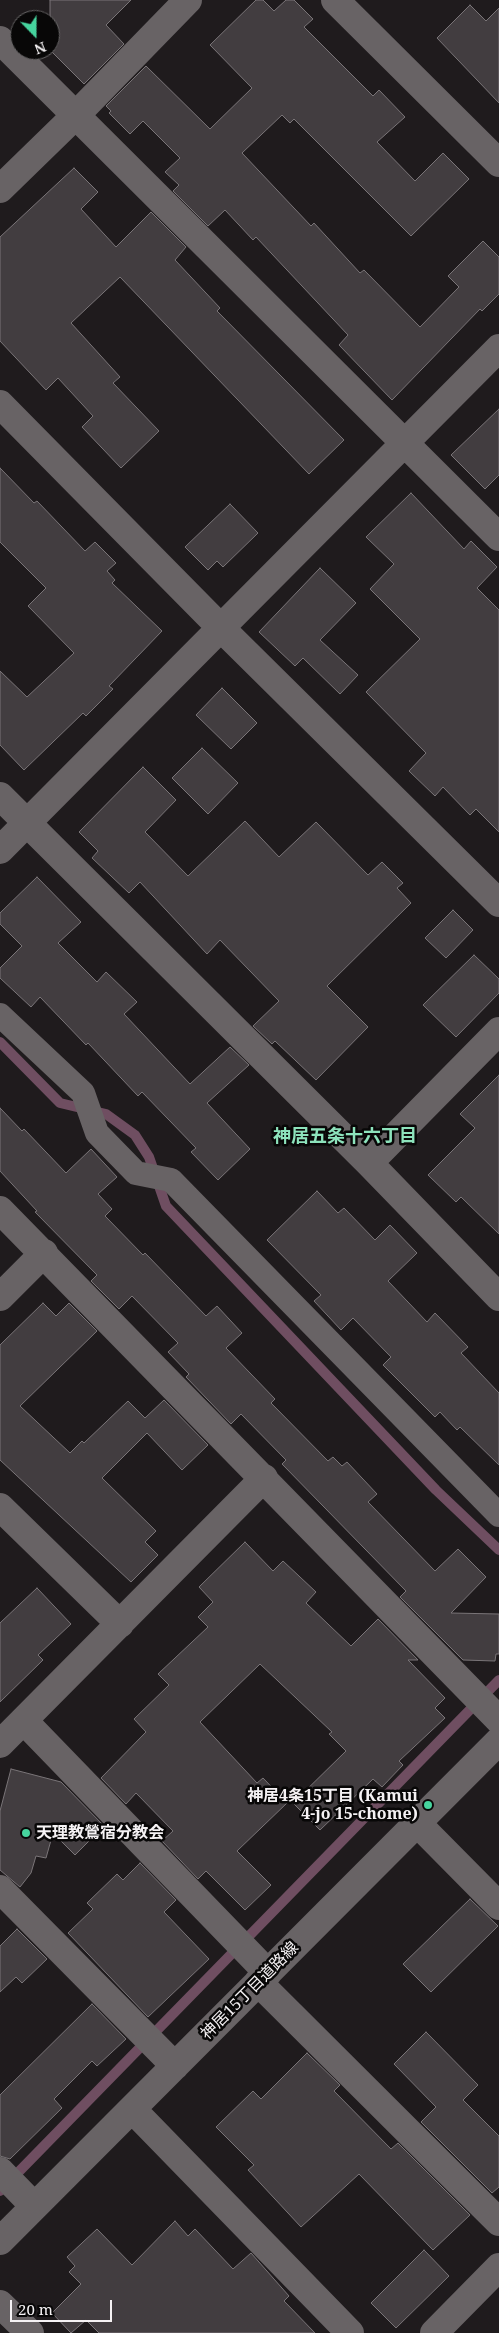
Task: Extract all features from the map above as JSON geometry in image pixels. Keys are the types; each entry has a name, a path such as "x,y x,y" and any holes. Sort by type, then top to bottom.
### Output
{"street":[{"path":"0,188 76,115 188,0"},
{"path":"335,0 499,163"},
{"path":"0,40 499,537"},
{"path":"0,850 499,348"},
{"path":"0,404 221,628 499,904"},
{"path":"0,796 369,1163 499,1297"},
{"path":"0,1015 83,1093 96,1133 136,1173 171,1180 499,1515"},
{"path":"369,1163 499,1031"},
{"path":"0,1210 499,1720"},
{"path":"0,1297 44,1253"},
{"path":"0,1744 264,1478"},
{"path":"0,1507 120,1624"},
{"path":"24,1721 263,1978 499,2222"},
{"name":"神居15丁目道路線","path":"0,2241 499,1741"},
{"path":"417,1823 499,1906"},
{"path":"0,1889 175,2066"},
{"path":"132,2109 350,2333"},
{"path":"0,2171 34,2206"},
{"path":"434,2333 499,2267"},
{"path":"0,2304 30,2333"}],"building":[{"path":"50,0 131,0 106,25 124,44 84,84 60,60 60,10 50,10"},
{"path":"256,0 263,0 274,11 286,0 294,0 313,19 304,27 373,96 379,90 405,117 377,142 415,181 443,153 469,179 411,236 294,119 290,123 282,115 242,153 311,226 314,223 360,273 364,270 420,327 459,287 448,276 483,241 499,257 499,294 482,311 480,309 392,400 339,345 348,335 256,237 253,240 225,210 208,226 173,191 179,185 165,172 180,158 143,121 130,134 109,113 111,111 106,106 146,66 210,129 252,88 210,45"},
{"path":"470,5 486,21 499,8 499,103 437,38"},
{"path":"74,168 98,192 81,209 116,247 151,212 186,247 175,260 220,308 217,311 344,440 309,474 120,277 71,323 120,377 113,383 159,431 121,468 82,427 93,416 58,378 46,390 0,341 0,237"},
{"path":"499,409 499,475 485,489 451,455"},
{"path":"0,468 34,503 37,501 85,551 95,542 116,563 107,571 115,580 112,583 162,631 109,686 113,689 86,716 83,713 24,770 0,745 0,671 27,697 74,653 28,606 46,588 0,542"},
{"path":"411,493 464,549 471,541 497,567 477,588 499,610 499,832 476,809 470,815 443,787 435,796 409,771 426,753 366,692 420,639 370,589 394,564 366,537"},
{"path":"230,504 258,533 223,567 217,561 208,570 185,547"},
{"path":"320,568 356,603 320,640 358,675 340,694 303,658 295,666 259,632"},
{"path":"222,688 257,723 231,749 196,715"},
{"path":"202,748 238,783 208,814 172,778"},
{"path":"143,767 176,800 145,832 188,876 245,821 279,857 316,822 368,875 382,862 403,883 397,888 411,903 327,986 368,1027 316,1080 275,1041 272,1044 253,1026 279,1001 220,940 207,954 140,882 129,893 92,858 98,851 79,832"},
{"path":"37,877 81,922 58,943 97,982 106,972 137,1002 124,1014 190,1084 230,1047 249,1065 207,1103 250,1149 218,1180 191,1152 196,1148 142,1092 138,1096 88,1043 86,1045 40,997 31,1007 0,978 0,968 22,946 0,924 0,913"},
{"path":"453,910 473,930 446,958 425,938"},
{"path":"474,955 499,979 499,993 456,1037 423,1005"},
{"path":"499,1075 499,1234 461,1197 456,1202 428,1175 475,1128 460,1114"},
{"path":"0,1108 22,1131 24,1129 66,1173 91,1149 117,1177 98,1194 112,1209 105,1216 143,1255 145,1253 206,1316 217,1306 242,1333 226,1348 275,1399 271,1403 328,1461 333,1457 342,1466 347,1462 377,1494 368,1502 435,1571 458,1549 486,1577 451,1613 499,1614 499,1654 496,1654 495,1661 463,1660 400,1597 406,1591 282,1464 286,1460 241,1414 231,1424 186,1377 189,1374 168,1352 178,1343 132,1296 119,1309 91,1281 97,1275 35,1212 37,1211 0,1171"},
{"path":"317,1191 338,1213 344,1208 375,1240 390,1225 417,1253 388,1281 427,1322 435,1313 468,1347 461,1353 499,1393 499,1465 460,1427 457,1430 440,1412 435,1417 383,1365 391,1357 353,1318 341,1330 314,1301 321,1295 267,1240"},
{"path":"43,1303 56,1316 69,1303 97,1331 20,1406 70,1453 82,1441 84,1443 128,1401 145,1418 164,1400 208,1445 182,1470 147,1433 102,1478 156,1531 145,1542 158,1555 131,1582 0,1460 0,1345"},
{"path":"245,1542 273,1571 283,1561 316,1592 306,1603 351,1646 378,1619 418,1660 408,1660 445,1698 435,1708 445,1718 399,1761 403,1765 382,1787 373,1779 320,1830 293,1803 346,1751 329,1734 332,1732 260,1664 200,1722 257,1783 263,1778 287,1803 237,1851 271,1885 245,1910 206,1871 198,1879 162,1841 173,1831 136,1793 126,1804 101,1778 146,1732 134,1719 169,1685 158,1674 208,1627 198,1617 213,1602 199,1587"},
{"path":"37,1588 71,1624 38,1655 43,1660 0,1702 0,1623"},
{"name":"天理教鶯宿分教会","path":"11,1769 61,1782 104,1826 75,1855 53,1833 46,1858 36,1856 31,1873 20,1887 0,1870 0,1811"},
{"path":"140,1863 176,1900 164,1912 209,1959 148,2017 68,1933 93,1909 87,1903 117,1874 123,1880"},
{"path":"470,1899 498,1926 431,1992 403,1964"},
{"path":"17,1929 47,1959 22,1983 16,1977 0,1992 0,1946"},
{"path":"92,2004 126,2039 97,2066 92,2061 54,2099 62,2108 10,2159 0,2156 0,2095"},
{"path":"426,2032 478,2085 463,2100 499,2136 499,2187 492,2193 421,2122 436,2107 394,2064"},
{"path":"307,2053 340,2085 334,2091 391,2149 398,2143 470,2215 433,2250 359,2174 301,2227 248,2170 254,2165 216,2127 253,2091 261,2099"},
{"path":"175,2221 188,2236 195,2229 233,2269 251,2253 289,2296 284,2301 315,2333 99,2333 86,2320 71,2333 52,2313 81,2284 69,2272 75,2266 67,2257 97,2229 132,2265"},
{"path":"424,2250 449,2276 396,2328 371,2303"}],"waterway":[{"path":"0,1042 60,1103 106,1114 135,1135 149,1157 166,1206 436,1490 499,1550"},
{"path":"0,2191 499,1680"}],"place":[{"name":"神居4条15丁目 (Kamui 4-jo 15-chome)","path":"428,1805"},
{"name":"天理教鶯宿分教会","path":"26,1833"}],"district":[{"name":"神居五条十六丁目","path":"345,1137"}]}
